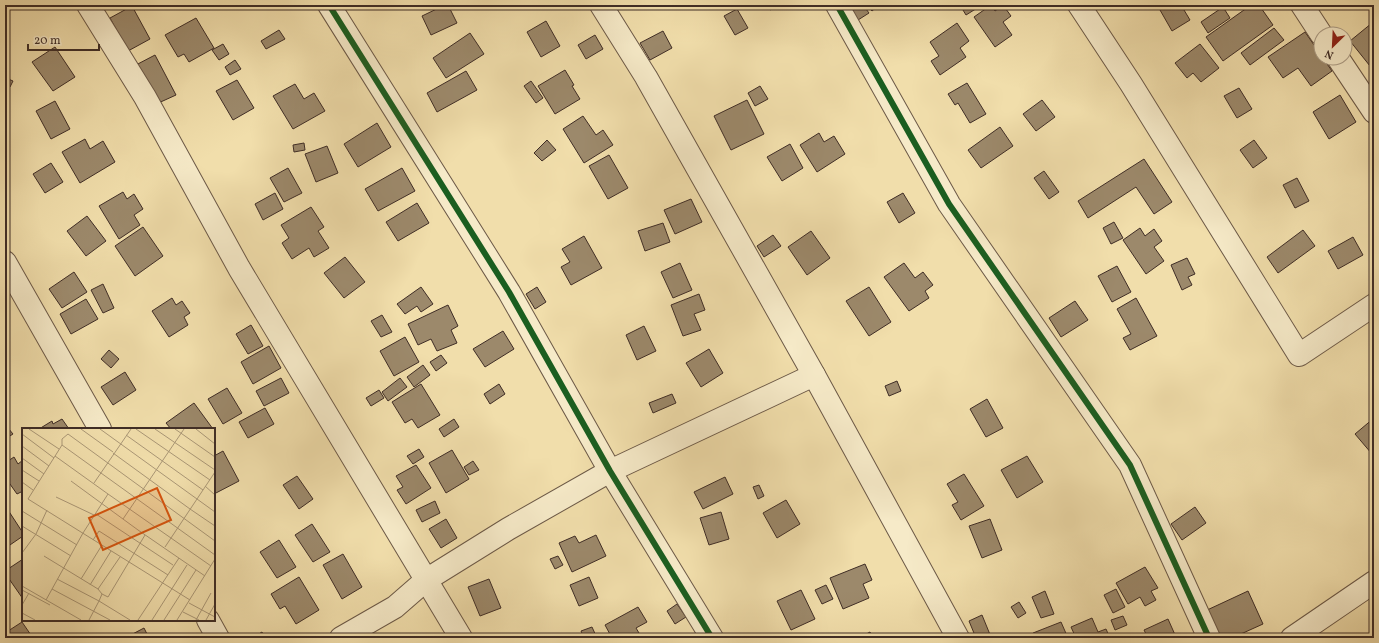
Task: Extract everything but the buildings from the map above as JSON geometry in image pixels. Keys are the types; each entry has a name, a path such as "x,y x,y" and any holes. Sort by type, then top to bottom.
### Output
{"street":[{"path":"88,5 145,97 239,268 461,638"},
{"path":"329,5 509,292 610,471 712,638"},
{"path":"601,5 646,77 814,375 958,638"},
{"path":"838,5 949,204 1130,465 1209,638"},
{"path":"1079,5 1131,84 1299,355 1374,305"},
{"path":"1302,5 1316,26"},
{"path":"1344,66 1371,101"},
{"path":"5,262 99,428"},
{"path":"341,638 395,607 426,580 508,529 610,471 814,375"},
{"path":"1292,638 1374,582"},
{"path":"209,621 218,638"}],"cycle path":[{"path":"329,5 509,292 610,471 712,638"},
{"path":"837,5 949,204 1130,465 1209,638"}]}
